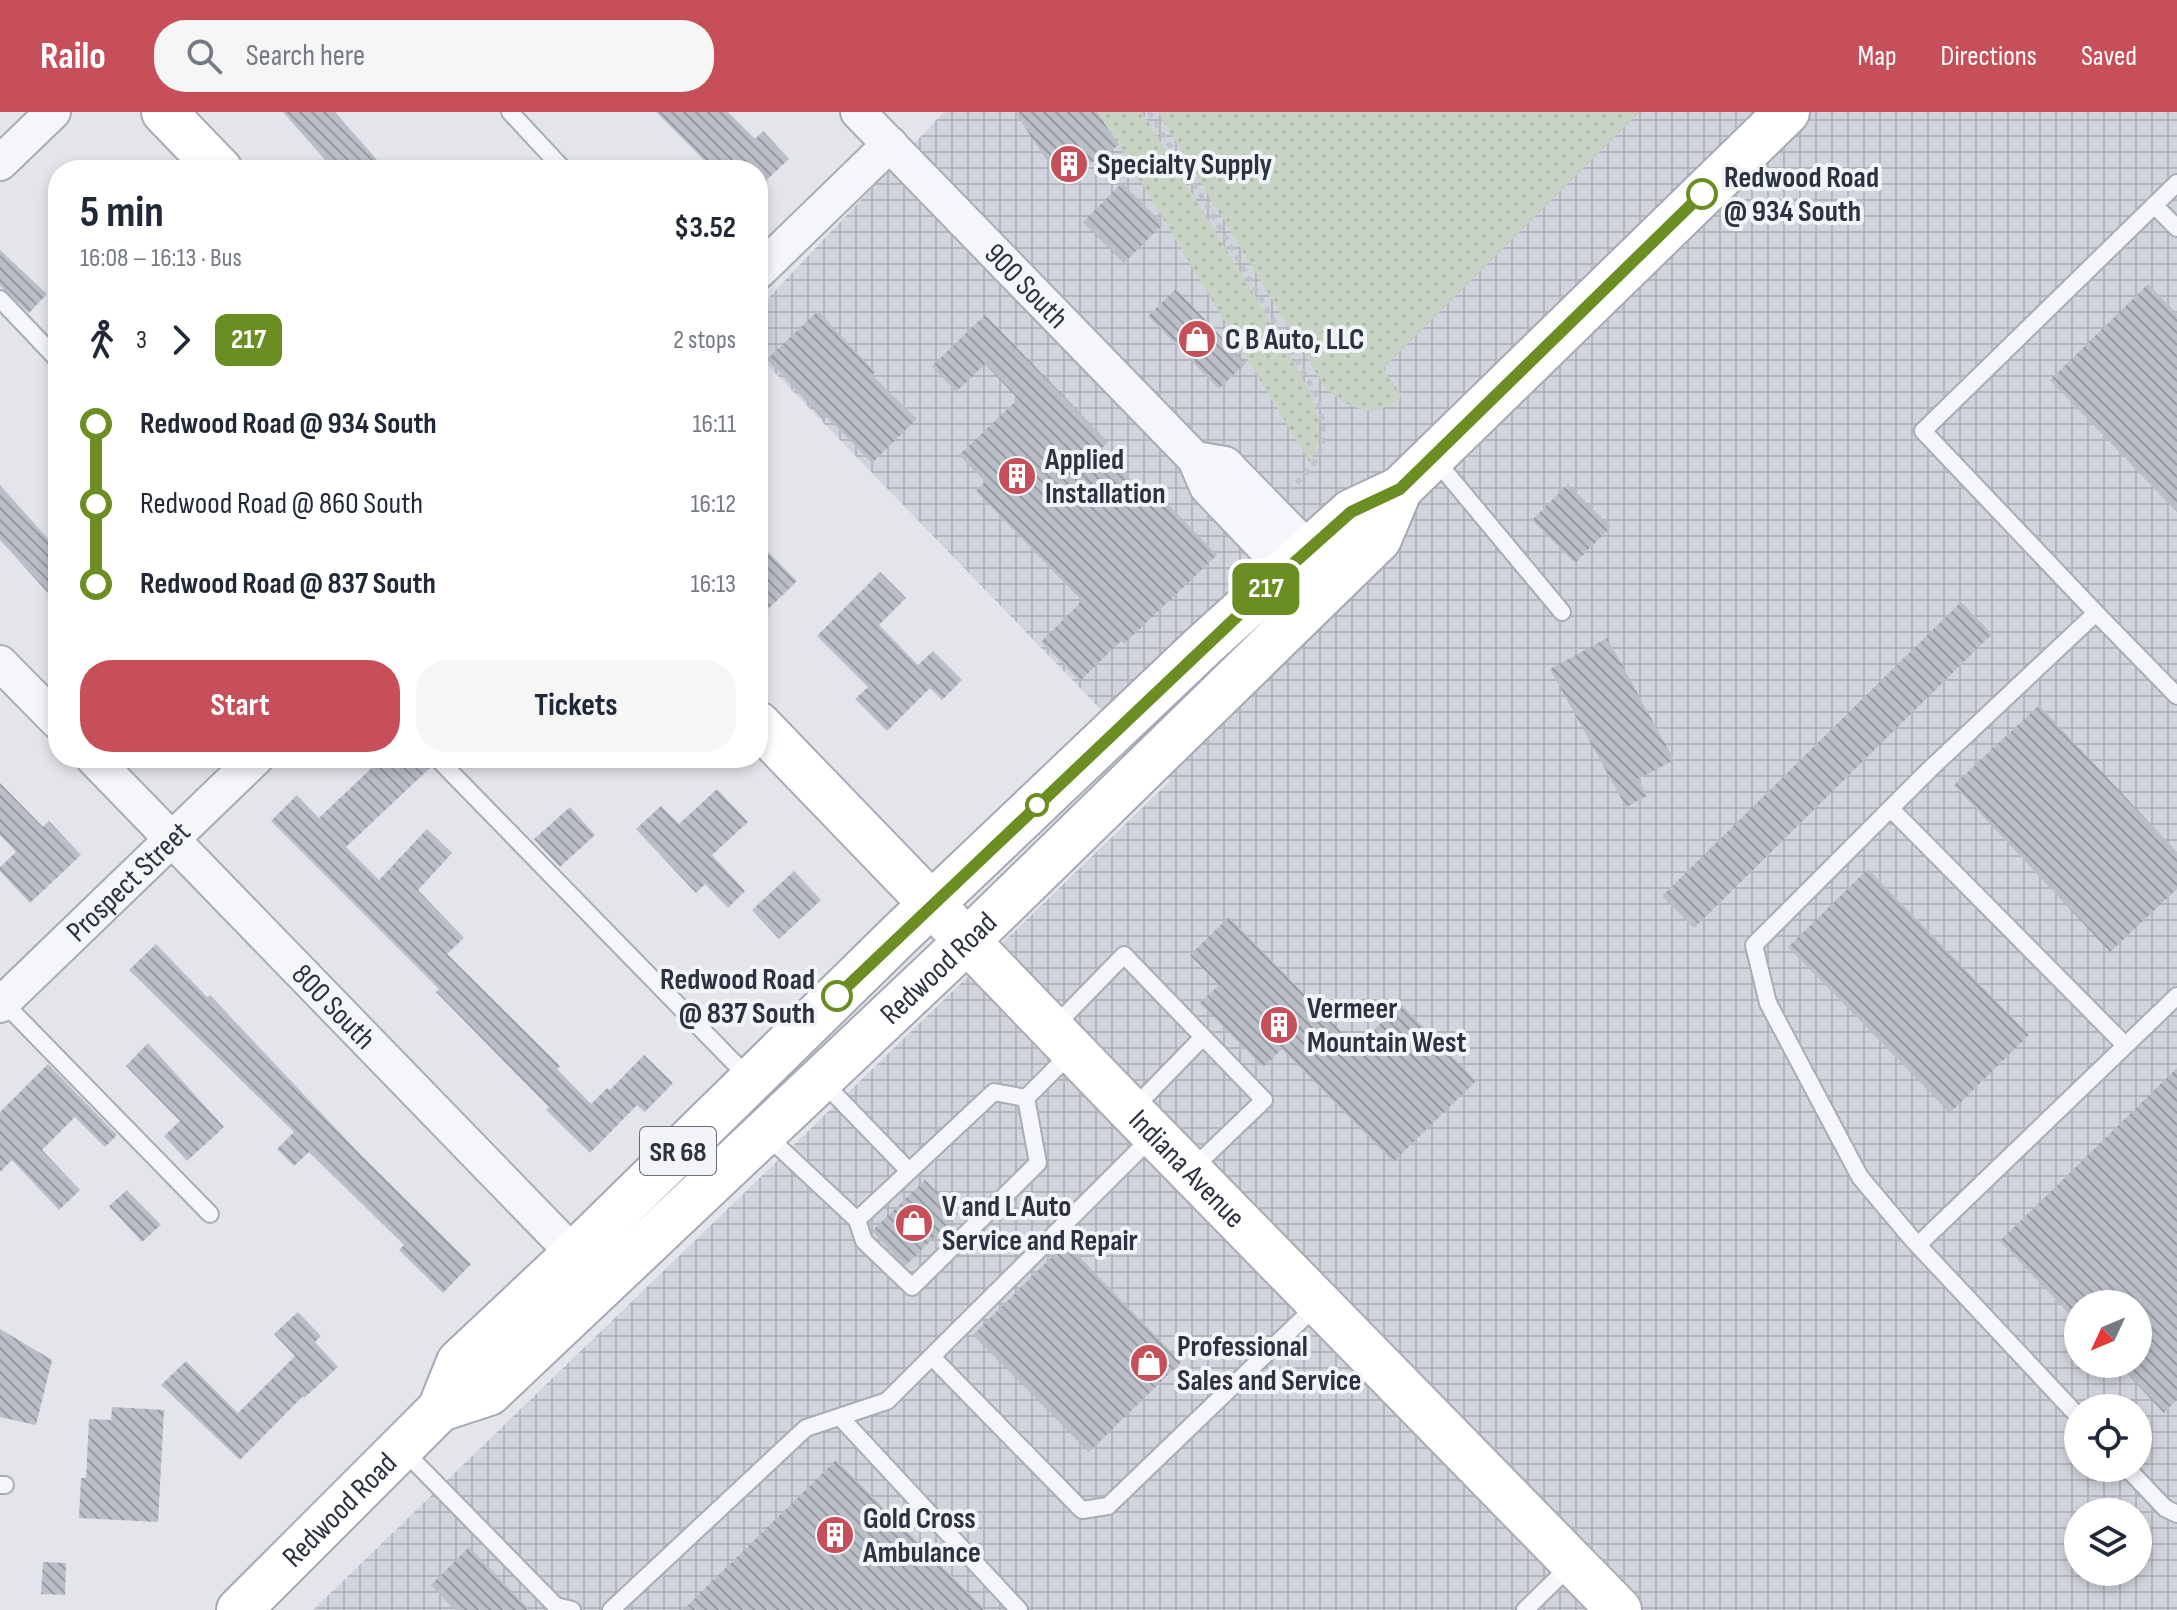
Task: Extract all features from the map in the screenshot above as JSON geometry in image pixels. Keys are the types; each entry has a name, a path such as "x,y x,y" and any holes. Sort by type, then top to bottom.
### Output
{"main road":[{"path":"164,112 210,160"},
{"name":"Redwood Road","path":"239,1610 440,1409 459,1362 574,1254 932,904 1351,512 1400,489 1787,112"},
{"name":"Redwood Road","path":"440,1409 489,1393 967,941 1379,539 1400,489"},
{"name":"Indiana Avenue","path":"768,734 1619,1610"}],"street":[{"path":"0,163 53,112"},
{"name":"900 South","path":"858,112 1195,459 1225,464 1297,560"},
{"path":"768,262 890,144"},
{"path":"0,663 48,712"},
{"name":"800 South","path":"103,768 574,1254"},
{"name":"Prospect Street","path":"2,1003 246,768"}],"lane":[{"path":"510,112 555,160"},
{"path":"2177,183 1923,431 2177,696"},
{"path":"2154,205 2177,228"},
{"path":"0,299 48,349"},
{"path":"1432,457 1562,612"},
{"path":"2064,1401 1918,1245 1860,1177 1768,1003 1754,945 2096,613"},
{"path":"447,768 751,1080"},
{"path":"1891,809 2125,1045"},
{"path":"764,1133 857,1220 864,1241 912,1287 1038,1163 1026,1098 1124,955 1264,1100 1190,1171"},
{"path":"1918,1245 2177,996"},
{"path":"2,1003 210,1214"},
{"path":"611,1610 806,1428 887,1401 933,1358 1143,1123 1203,1037"},
{"path":"820,1079 909,1171"},
{"path":"857,1220 994,1092 1026,1098"},
{"path":"933,1358 1082,1510 1108,1506 1319,1303"},
{"path":"840,1417 1019,1610"},
{"path":"401,1447 556,1606 572,1610"},
{"path":"2140,1482 2165,1508 2177,1514"},
{"path":"1525,1610 1573,1563"}],"path":[{"path":"1149,112 1315,392 1323,425 1321,452 1308,473 1285,493"}],"shaded area":[{"path":"944,112 2177,112 2177,1610 313,1610 1170,781 768,365 768,298"}],"green space":[{"path":"1099,112 1142,112 1261,306 1312,395 1319,421 1318,444 1310,463"},
{"path":"1158,112 1639,112 1383,368 1402,396 1388,406 1369,410 1343,401 1323,384"}],"building":[{"path":"283,112 335,112 377,160 325,160"},
{"path":"656,112 728,112 755,139 763,131 789,159 768,179 768,160 704,160"},
{"name":"Specialty Supply","path":"1015,112 1097,112 1119,145 1061,182"},
{"path":"1122,183 1163,224 1124,263 1083,222"},
{"path":"0,250 47,294 29,313 0,286"},
{"path":"2148,284 2177,314 2177,512 2050,380"},
{"name":"C B Auto, LLC","path":"1176,289 1246,363 1219,389 1148,316"},
{"path":"818,311 875,372 872,375 917,419 872,463 827,417 824,420 768,358"},
{"name":"Applied Installation","path":"985,315 1108,442 1101,449 1158,508 1165,501 1217,555 1124,644 1121,641 1080,681 1041,642 1082,601 976,491 985,482 959,455 1018,399 985,364 956,392 932,366"},
{"path":"1568,484 1611,527 1575,563 1532,520"},
{"path":"0,485 48,539 48,593 0,540"},
{"path":"768,552 797,581 768,609"},
{"path":"880,572 906,598 879,625 918,665 933,651 962,680 942,700 930,688 887,731 855,699 868,687 817,636"},
{"path":"1961,602 1992,634 1694,928 1662,896"},
{"path":"1607,638 1674,760 1638,779 1647,796 1626,807 1550,669"},
{"path":"2039,705 2177,852 2177,889 2110,952 1954,785"},
{"path":"372,768 430,768 346,847 379,880 427,829 452,853 418,890 464,938 447,954 560,1066 557,1069 591,1104 607,1088 610,1090 644,1055 673,1083 645,1112 637,1105 590,1153 436,992 439,989 271,821 297,795 319,818"},
{"path":"0,783 43,827 49,821 81,855 30,903 0,871 0,867 16,852 0,835"},
{"path":"717,789 748,822 712,855 745,891 728,908 705,884 696,893 636,829 661,806 679,824"},
{"path":"570,807 595,835 560,867 534,839"},
{"path":"1868,869 2029,1035 1950,1113 1788,947"},
{"path":"794,871 821,900 779,939 752,910"},
{"name":"Vermeer Mountain West","path":"1229,917 1356,1047 1401,1004 1476,1081 1393,1162 1282,1049 1263,1067 1200,1003 1219,985 1190,955"},
{"path":"156,944 207,997 210,995 358,1152 471,1264 443,1293 399,1250 404,1245 309,1152 294,1166 277,1149 294,1132 129,970"},
{"path":"148,1043 224,1127 187,1161 164,1136 180,1121 126,1066"},
{"path":"48,1064 117,1135 105,1147 75,1117 42,1150 80,1190 59,1210 12,1160 0,1172 0,1112"},
{"path":"2177,1068 2177,1400 2164,1413 2152,1400 2152,1394 2146,1394 2131,1378 2152,1378 2152,1290 2064,1290 2064,1308 2000,1241"},
{"name":"V and L Auto Service and Repair","path":"925,1180 958,1214 905,1266 872,1231"},
{"path":"127,1190 161,1225 142,1242 109,1206"},
{"path":"1066,1243 1181,1362 1089,1452 973,1335"},
{"path":"298,1312 321,1336 315,1342 338,1367 303,1396 240,1460 161,1385 186,1361 238,1413 295,1356 274,1334"},
{"path":"0,1329 52,1360 36,1425 0,1417"},
{"path":"112,1407 164,1410 158,1522 79,1518 81,1478 86,1478 89,1419 111,1420"},
{"name":"Gold Cross Ambulance","path":"836,1460 985,1610 683,1610"},
{"path":"469,1547 530,1610 455,1610 431,1585"},
{"path":"43,1562 66,1563 65,1595 41,1594"}],"bus line":[{"name":"217","path":"837,996 1286,570 1351,512 1400,489 1702,194"}],"place":[{"name":"Specialty Supply","path":"1069,164"},
{"name":"Redwood Road @ 934 South","path":"1702,194"},
{"name":"C B Auto, LLC","path":"1197,339"},
{"name":"Applied Installation","path":"1017,476"},
{"name":"Redwood Road @ 837 South","path":"837,996"},
{"name":"Vermeer Mountain West","path":"1279,1025"},
{"name":"V and L Auto Service and Repair","path":"914,1223"},
{"name":"Professional Sales and Service","path":"1149,1363"},
{"name":"Gold Cross Ambulance","path":"835,1535"}]}
